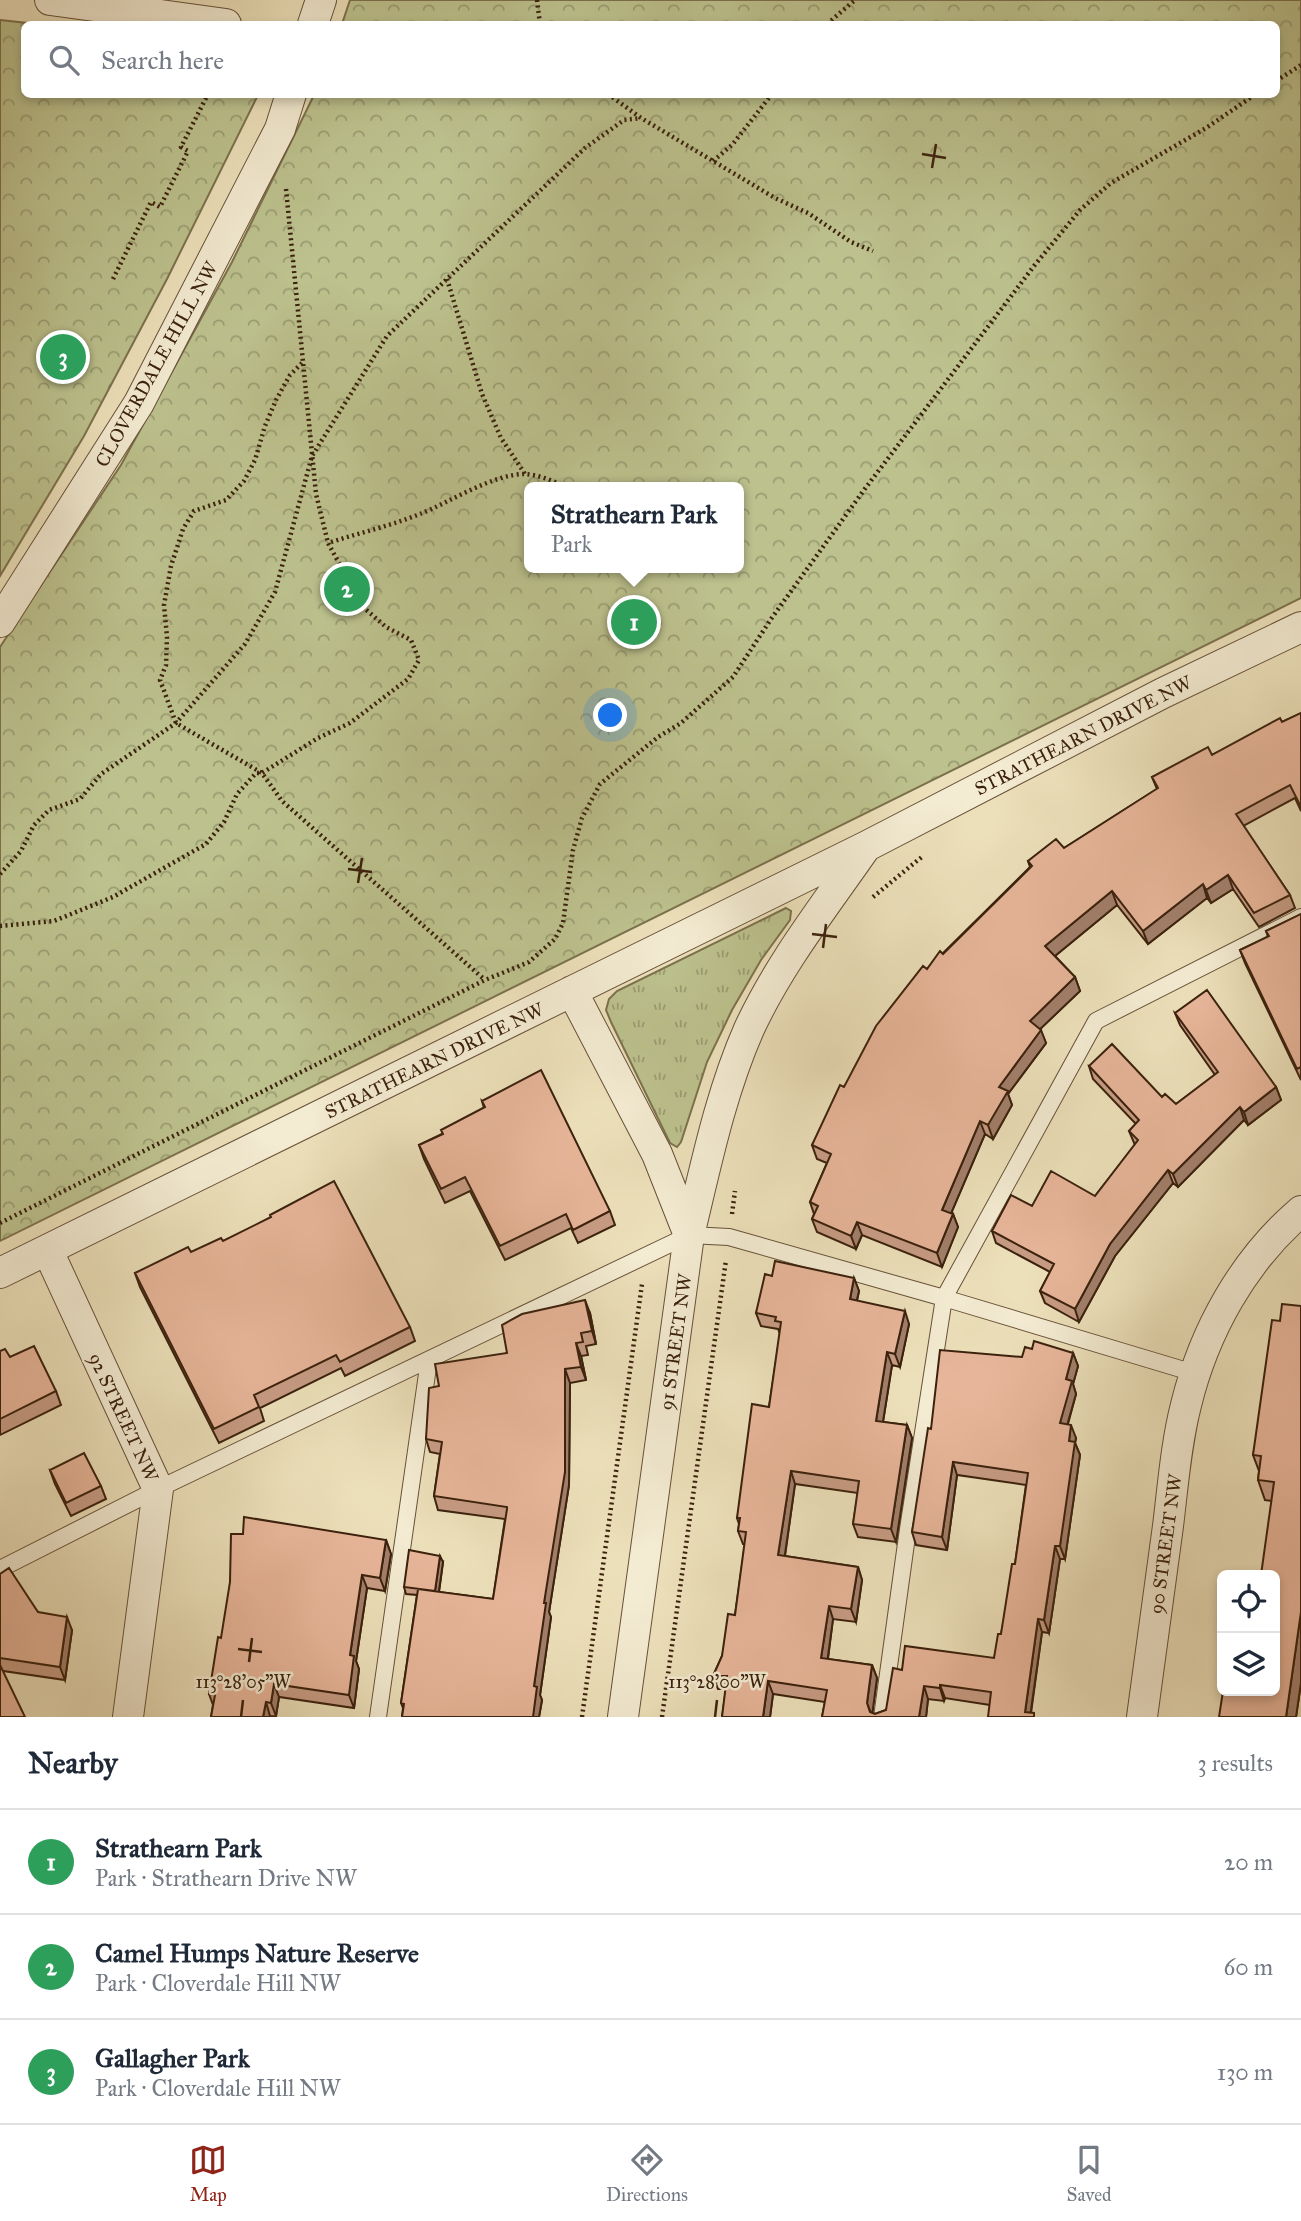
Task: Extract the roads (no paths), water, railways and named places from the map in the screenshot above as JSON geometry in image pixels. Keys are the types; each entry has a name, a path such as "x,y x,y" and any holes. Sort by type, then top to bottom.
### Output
{"street":[{"path":"50,0 84,2 207,21"},
{"path":"314,21 321,0"},
{"name":"CLOVERDALE HILL NW","path":"0,622 139,403 280,129 290,98"},
{"name":"STRATHEARN DRIVE NW","path":"0,1273 867,846 1163,693 1301,626"},
{"name":"STRATHEARN DRIVE NW","path":"689,1235 719,1113 750,1028 793,951 867,846"},
{"name":"91 STREET NW","path":"572,991 657,1154 689,1235 623,1717"},
{"name":"90 STREET NW","path":"1142,1717 1179,1443 1194,1373 1220,1313 1240,1279 1264,1248 1301,1210"},
{"name":"92 STREET NW","path":"48,1251 158,1489 128,1717"}],"lane":[{"path":"882,1717 944,1298 1096,1021 1301,917"},
{"path":"0,1569 158,1489 689,1235 729,1237 1194,1373"},
{"path":"378,1717 429,1360"}],"place":[{"name":"Gallagher Park","path":"63,357"},
{"name":"Camel Humps Nature Reserve","path":"347,589"},
{"name":"Strathearn Park","path":"634,622"}]}
